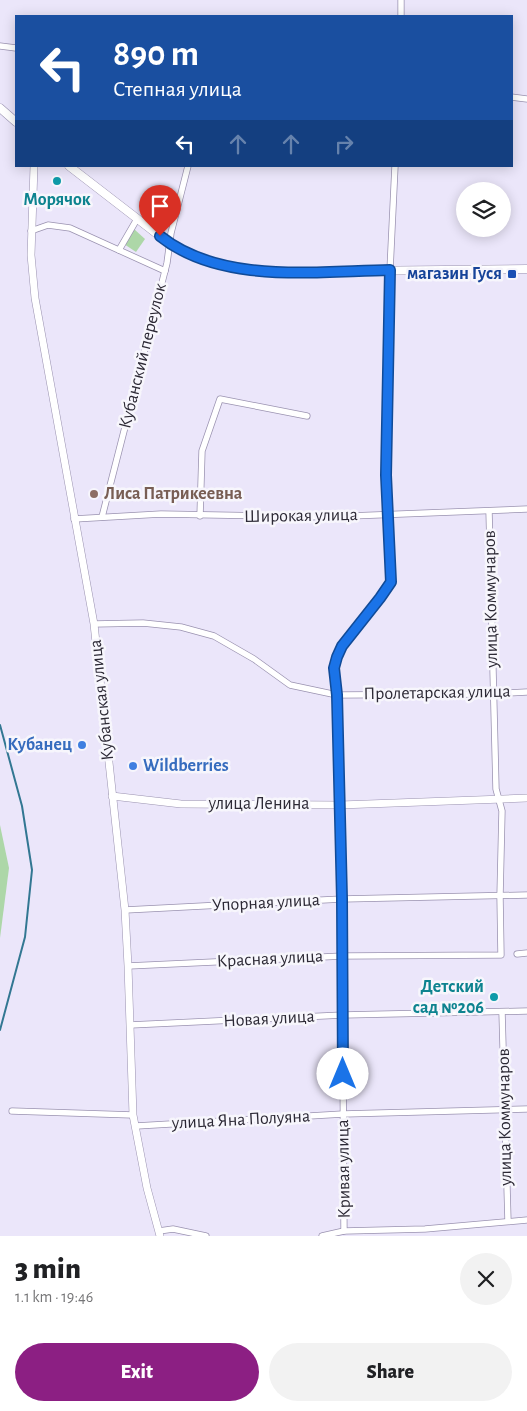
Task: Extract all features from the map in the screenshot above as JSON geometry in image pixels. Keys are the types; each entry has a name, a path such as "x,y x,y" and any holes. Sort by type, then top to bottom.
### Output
{"main road":[{"path":"0,108 15,121"},
{"path":"70,167 170,244 199,258 231,267 265,272 527,269"}],"street":[{"path":"401,0 401,15"},
{"path":"0,46 15,48"},
{"path":"513,97 527,99"},
{"name":"Кубанская улица","path":"34,167 31,255 35,298 94,624 124,910 128,966 133,1115 147,1188 160,1233"},
{"name":"Кубанский переулок","path":"102,517 165,271 171,233 188,167"},
{"name":"Кривая улица","path":"344,1231 342,899 337,695 334,668 342,646 391,582 386,475 390,270 395,167"},
{"path":"119,250 137,219"},
{"path":"31,231 48,225 70,228 165,271"},
{"path":"200,516 202,451 220,399 307,416"},
{"name":"Широкая улица","path":"74,519 161,514 325,517 527,509"},
{"name":"улица Коммунаров","path":"489,511 492,694 496,789 502,811 501,955"},
{"name":"Пролетарская улица","path":"94,624 143,623 181,627 214,636 254,659 290,684 337,695 527,692"},
{"name":"улица Ленина","path":"112,796 181,804 340,805 527,798"},
{"name":"Упорная улица","path":"124,910 342,899 527,895"},
{"path":"517,954 527,953"},
{"name":"Красная улица","path":"128,966 343,956 501,955"},
{"name":"Новая улица","path":"130,1025 343,1015 527,1011"},
{"name":"улица Коммунаров","path":"502,1012 508,1221"},
{"name":"улица Яна Полуяна","path":"136,1126 343,1114 527,1108"},
{"path":"12,1111 133,1115"},
{"path":"322,1236 344,1231 425,1229 527,1220"},
{"path":"160,1233 172,1229 206,1236"}],"green space":[{"path":"134,229 145,239 136,252 124,244"},
{"path":"0,825 9,868 0,938"}],"waterway":[{"path":"0,725 22,806 32,870 25,937 0,1030"}],"place":[{"name":"Морячок","path":"57,181"},
{"name":"магазин Гуся","path":"512,274"},
{"name":"Лиса Патрикеевна","path":"94,494"},
{"name":"Кубанец","path":"82,745"},
{"name":"Wildberries","path":"133,766"},
{"name":"Детский сад №206","path":"494,997"}],"route":[{"path":"160,236 170,244 199,258 231,267 265,272 390,270 386,475 391,582 342,646 334,668 334,683 337,695 342,899 343,1074"}]}
